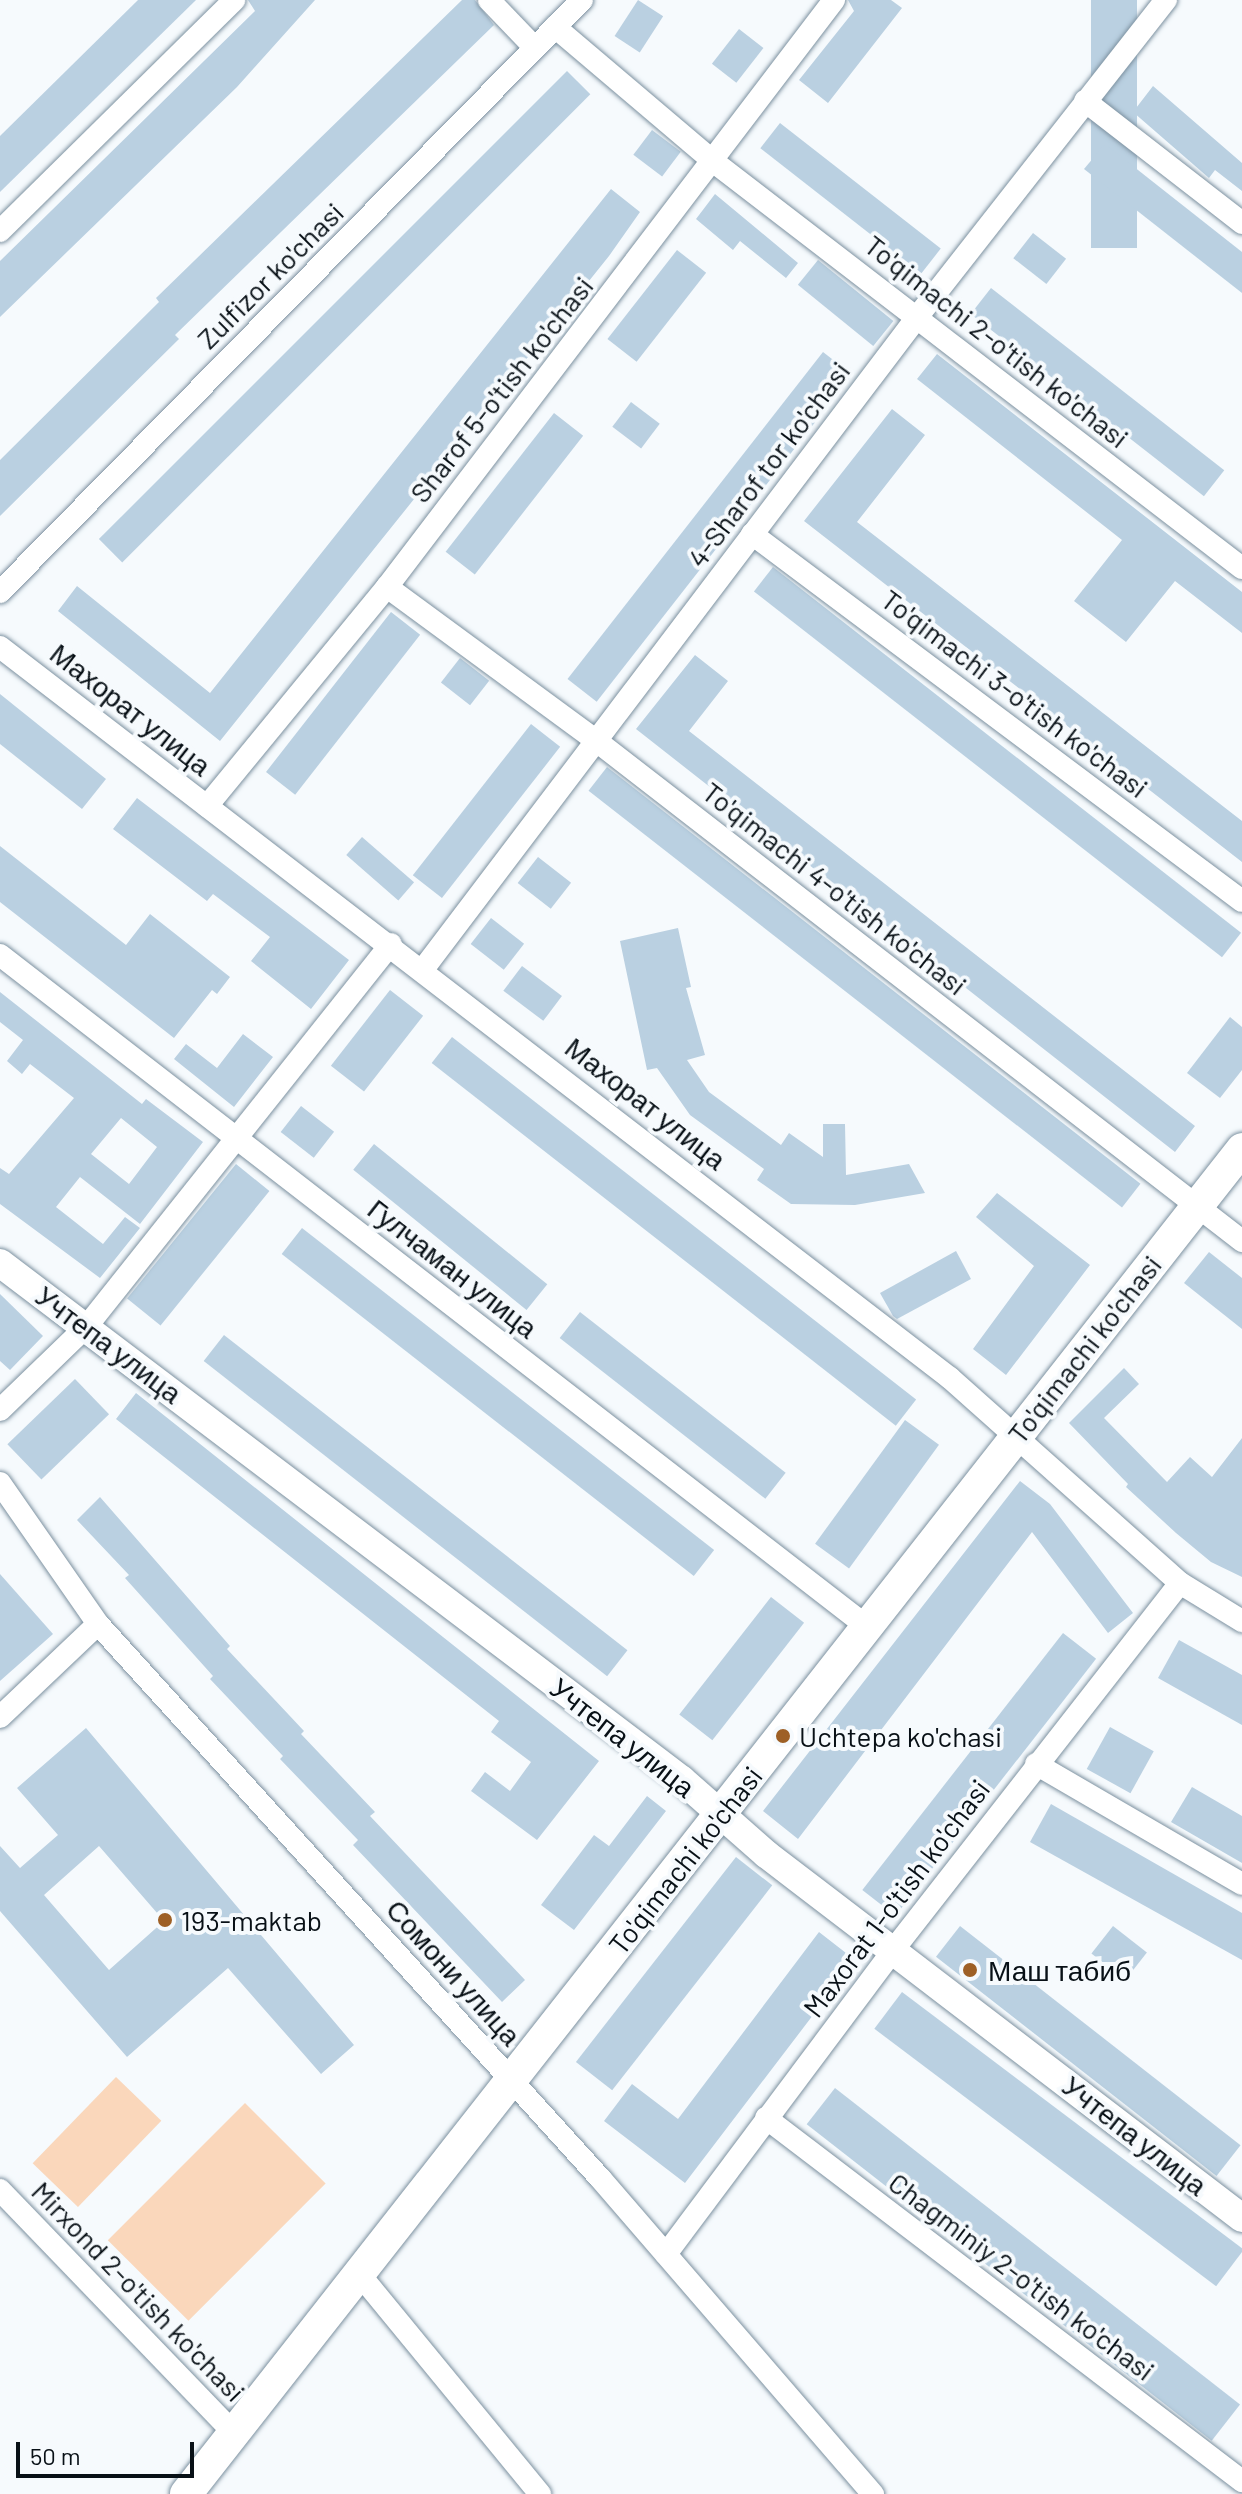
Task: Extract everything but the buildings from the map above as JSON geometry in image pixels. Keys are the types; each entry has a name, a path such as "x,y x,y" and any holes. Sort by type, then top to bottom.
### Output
{"main road":[{"name":"To'qimachi ko'chasi","path":"186,2494 361,2276 869,1628 1014,1436 1242,1149"}],"street":[{"path":"0,231 234,0"},
{"path":"489,0 535,48"},
{"name":"Zulfizor ko'chasi","path":"0,592 582,0"},
{"name":"Sharof 5-o'tish ko'chasi","path":"207,806 387,587 714,162 834,0"},
{"name":"4-Sharof tor ko'chasi","path":"424,968 594,739 918,316 1166,0"},
{"name":"To'qimachi 2-o'tish ko'chasi","path":"555,27 714,162 1242,568"},
{"path":"1085,101 1242,223"},
{"name":"To'qimachi 3-o'tish ko'chasi","path":"752,534 1242,901"},
{"name":"To'qimachi 4-o'tish ko'chasi","path":"387,587 594,739 1242,1241"},
{"name":"Махорат улица","path":"0,647 424,968 950,1378 1180,1583 1242,1621"},
{"path":"0,1410 87,1326 391,944"},
{"name":"Гулчаман улица","path":"0,955 869,1628"},
{"name":"Учтепа улица","path":"0,1263 87,1326 1242,2218"},
{"name":"Сомони улица","path":"0,1483 98,1624 513,2082 873,2494"},
{"name":"Maxorat 1-o'tish ko'chasi","path":"666,2254 894,1949 1180,1583"},
{"path":"0,1717 98,1624"},
{"path":"1036,1764 1242,1884"},
{"name":"Chagminiy 2-o'tish ko'chasi","path":"766,2118 1242,2481"},
{"name":"Mirxond 2-o'tish ko'chasi","path":"0,2190 235,2434"},
{"path":"361,2276 540,2494"}],"shaded area":[{"path":"116,2077 161,2121 78,2207 33,2163"},
{"path":"245,2103 326,2184 188,2321 108,2240"}],"place":[{"name":"Uchtepa ko'chasi","path":"783,1736"},
{"name":"193-maktab","path":"165,1920"},
{"name":"Маш табиб","path":"970,1970"}]}
